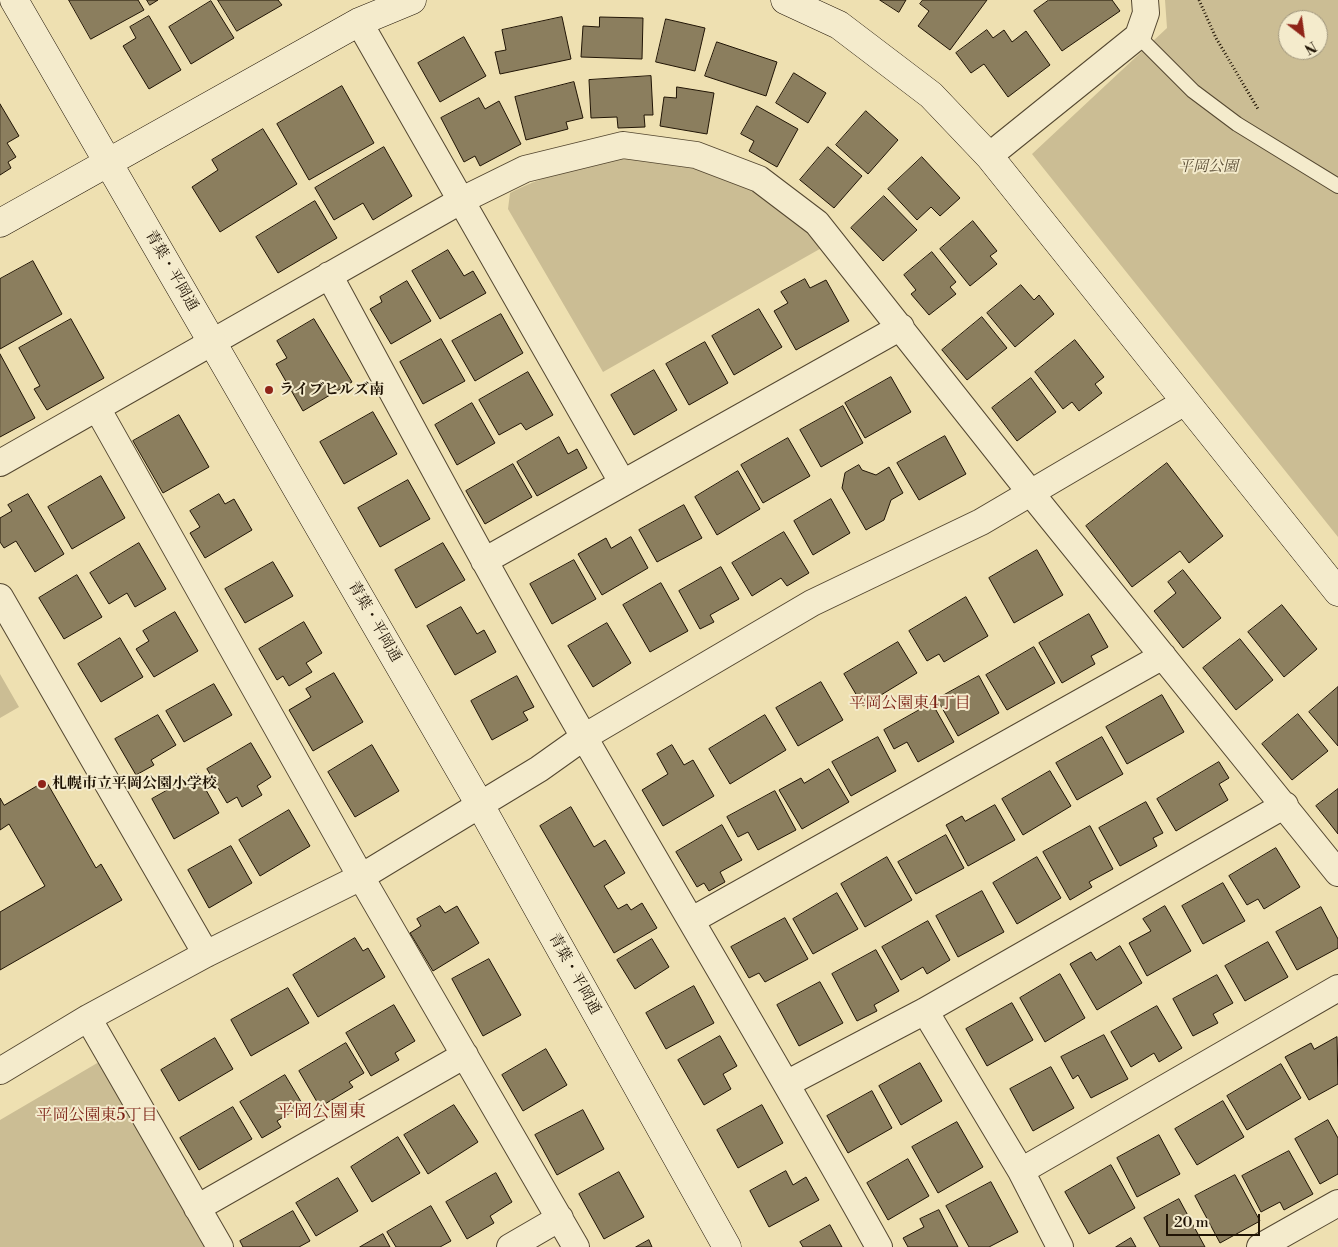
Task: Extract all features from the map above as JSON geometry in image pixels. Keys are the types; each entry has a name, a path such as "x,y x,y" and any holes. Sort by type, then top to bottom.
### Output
{"street":[{"name":"青葉・平岡通","path":"14,0 480,805 727,1247"},
{"path":"0,223 359,22 412,0"},
{"path":"785,0 839,25 931,95 989,156 1338,592"},
{"path":"989,156 1138,36 1146,13 1145,0"},
{"path":"359,22 622,482"},
{"path":"0,463 462,200 525,169 622,145 696,155 759,180 817,223 902,327 1030,492 1285,805 1338,873"},
{"path":"329,276 484,561 584,737 788,1083 879,1247"},
{"path":"484,561 622,482 902,327"},
{"path":"0,1071 88,1018 206,954 361,877 480,805 584,737 812,603 980,522 1185,402"},
{"path":"97,408 361,877 576,1247"},
{"path":"0,597 206,954"},
{"path":"692,920 1163,656"},
{"path":"788,1083 925,1011 1285,805"},
{"path":"1020,1171 1338,988"},
{"path":"925,1011 1020,1171 1060,1247"},
{"path":"88,1018 220,1247"},
{"path":"197,1208 465,1055"},
{"path":"1260,1247 1338,1203"},
{"path":"510,1247 560,1218"}],"lane":[{"path":"1138,36 1193,91 1237,124 1338,186"}],"path":[{"path":"1199,0 1216,38 1258,110"}],"green space":[{"name":"平岡公園","path":"1165,0 1338,0 1338,537 1032,154 1167,28"},
{"path":"637,156 679,159 739,181 792,209 825,246 603,372 508,209 510,193 556,174"},
{"path":"0,674 19,707 0,718"},
{"path":"99,1062 211,1247 0,1247 0,1120"}],"building":[{"path":"69,0 138,0 144,10 91,39"},
{"path":"147,0 158,0 150,5"},
{"path":"218,0 278,0 282,5 237,31"},
{"path":"880,0 906,0 899,12"},
{"path":"923,0 987,0 950,50 918,26 929,11 920,4"},
{"path":"1049,0 1112,0 1120,11 1062,51 1034,11"},
{"path":"211,1 234,38 191,64 169,27"},
{"path":"149,16 181,70 149,89 123,46 136,38 130,27"},
{"path":"562,17 571,59 500,74 495,52 506,50 502,30"},
{"path":"600,17 643,18 642,59 581,57 583,26 599,27"},
{"path":"666,19 705,28 695,71 656,62"},
{"path":"987,30 993,38 1004,30 1012,42 1026,31 1050,65 1008,97 984,64 971,73 956,53"},
{"path":"464,37 486,76 440,102 418,63"},
{"path":"717,42 777,62 766,96 705,76"},
{"path":"794,73 826,93 808,123 776,103"},
{"path":"651,76 653,115 644,115 645,127 618,128 617,117 591,118 589,80"},
{"path":"574,82 583,118 566,122 568,129 526,140 515,97"},
{"path":"342,86 374,143 309,180 277,124"},
{"path":"677,87 714,93 707,134 660,126 664,97 676,98"},
{"path":"479,98 485,109 499,101 521,144 480,166 475,156 464,162 441,118"},
{"path":"0,104 19,136 7,143 16,157 8,162 11,168 0,175"},
{"path":"757,106 798,129 777,167 749,151 754,141 741,134"},
{"path":"866,111 898,140 868,174 836,145"},
{"path":"263,129 297,184 220,232 192,187 218,170 212,160"},
{"path":"384,147 412,196 373,220 363,203 334,220 315,188"},
{"path":"828,147 862,176 834,208 800,180"},
{"path":"922,157 960,198 940,216 931,207 917,220 888,189"},
{"path":"884,196 917,230 883,261 851,228"},
{"path":"315,201 337,238 278,273 256,237"},
{"path":"973,221 997,251 990,256 997,264 970,286 940,249"},
{"path":"448,250 464,276 473,271 486,293 440,319 412,271"},
{"path":"932,252 956,282 950,287 956,294 929,315 911,294 916,290 904,275"},
{"path":"33,261 62,314 0,349 0,279"},
{"path":"805,279 810,288 826,280 849,321 796,350 774,311 788,303 781,292"},
{"path":"407,281 431,321 391,344 370,309 382,302 380,297"},
{"path":"1021,285 1034,300 1039,295 1054,314 1015,347 987,313"},
{"path":"759,309 782,347 734,375 712,336"},
{"path":"501,314 523,353 475,381 452,341"},
{"path":"982,317 1007,348 967,380 942,350"},
{"path":"71,319 104,378 47,410 34,389 40,386 19,348"},
{"path":"314,319 352,382 303,411 276,364 287,358 277,341"},
{"path":"441,339 465,381 423,404 400,362"},
{"path":"1075,340 1104,377 1095,384 1102,393 1079,411 1072,402 1063,409 1035,372"},
{"path":"705,342 728,383 689,405 666,364"},
{"path":"0,354 35,418 0,437"},
{"path":"654,370 677,410 634,435 611,395"},
{"path":"528,372 553,415 526,430 521,423 499,435 479,400"},
{"path":"891,377 911,412 865,438 845,403"},
{"path":"1031,378 1056,412 1017,441 992,408"},
{"path":"472,403 495,443 457,465 435,425"},
{"path":"843,406 863,443 821,467 800,430"},
{"path":"373,412 397,454 344,484 320,442"},
{"path":"179,415 209,467 163,493 133,441"},
{"path":"945,436 966,474 919,500 897,463"},
{"path":"559,437 568,454 577,449 587,468 537,496 517,462"},
{"path":"788,438 810,476 763,503 741,465"},
{"path":"1167,463 1223,536 1189,563 1180,551 1132,587 1086,526"},
{"path":"513,464 532,497 485,524 466,491"},
{"path":"859,465 862,470 876,475 889,467 903,493 891,500 884,520 866,530 842,488 845,473"},
{"path":"738,471 760,509 717,535 695,497"},
{"path":"101,476 125,518 72,549 48,507"},
{"path":"408,480 430,519 380,547 358,508"},
{"path":"28,494 64,554 35,572 16,541 4,548 0,542 0,518 12,511 8,505"},
{"path":"219,494 225,504 234,499 252,530 205,558 190,533 200,527 190,511"},
{"path":"831,499 850,533 813,555 794,521"},
{"path":"684,505 702,538 657,562 639,530"},
{"path":"784,532 809,573 787,586 781,578 752,596 732,563"},
{"path":"631,537 648,568 602,595 578,554 606,538 611,548"},
{"path":"139,543 166,589 135,607 127,593 109,604 90,573"},
{"path":"443,543 465,580 416,608 395,570"},
{"path":"1037,550 1063,595 1014,623 989,578"},
{"path":"574,560 596,599 552,624 530,584"},
{"path":"273,562 293,596 245,623 225,589"},
{"path":"721,567 739,599 710,615 714,622 700,629 679,591"},
{"path":"1183,570 1221,618 1183,648 1154,611 1176,593 1168,582"},
{"path":"77,575 102,617 64,639 39,598"},
{"path":"661,583 688,631 650,652 623,605"},
{"path":"966,597 988,636 944,662 939,654 927,661 909,631"},
{"path":"1282,605 1317,649 1284,677 1248,632"},
{"path":"461,607 477,634 484,630 496,652 455,675 427,626"},
{"path":"175,612 198,651 154,677 136,649 149,641 143,631"},
{"path":"1089,614 1108,647 1091,656 1095,664 1062,683 1039,643"},
{"path":"304,622 322,653 306,663 312,672 289,686 283,676 277,680 259,649"},
{"path":"607,623 631,663 593,687 568,646"},
{"path":"120,638 143,677 101,702 78,664"},
{"path":"1240,639 1273,680 1236,710 1203,668"},
{"path":"898,642 917,673 863,706 844,674"},
{"path":"1034,647 1055,683 1007,710 986,675"},
{"path":"334,673 363,722 313,751 289,710 311,697 306,689"},
{"path":"517,676 534,707 523,712 528,720 492,740 471,701"},
{"path":"979,676 999,713 958,736 937,699"},
{"path":"821,682 843,720 798,746 776,708"},
{"path":"214,684 232,715 184,742 166,711"},
{"path":"1338,687 1338,746 1309,712"},
{"path":"1162,695 1184,732 1127,764 1106,727"},
{"path":"932,703 954,742 918,762 907,742 894,749 884,730"},
{"path":"1298,714 1328,751 1292,780 1262,744"},
{"path":"158,715 176,745 151,760 154,765 136,775 115,739"},
{"path":"765,715 786,750 730,784 709,749"},
{"path":"878,737 896,771 851,796 832,762"},
{"path":"1102,737 1123,774 1077,800 1056,763"},
{"path":"251,743 271,777 257,786 262,795 242,807 237,797 227,803 207,769"},
{"path":"372,745 399,791 355,817 328,772"},
{"path":"672,745 684,765 693,760 714,796 663,826 642,790 668,774 657,754"},
{"path":"1219,762 1229,778 1219,784 1228,800 1176,831 1157,799"},
{"path":"829,769 849,802 802,829 779,790 801,778 804,783"},
{"path":"1050,771 1071,806 1023,835 1002,799"},
{"path":"197,774 219,813 174,839 152,799"},
{"path":"46,781 96,868 101,864 122,900 0,970 0,912 45,886 9,824 0,830 0,798 4,805"},
{"path":"1338,789 1338,834 1316,806"},
{"path":"775,791 796,830 758,850 748,832 738,837 727,817"},
{"path":"1146,802 1163,833 1153,838 1157,846 1120,866 1099,828"},
{"path":"995,805 1015,840 968,866 946,825 962,816 965,821"},
{"path":"571,807 594,847 605,840 625,873 604,886 618,909 627,904 631,910 642,903 657,928 614,953 540,826"},
{"path":"289,810 310,846 260,876 239,840"},
{"path":"722,825 742,860 720,872 725,882 709,891 704,883 697,887 676,852"},
{"path":"1090,826 1113,869 1089,882 1092,887 1070,900 1043,852"},
{"path":"946,835 964,868 916,894 898,862"},
{"path":"231,846 252,883 209,908 188,870"},
{"path":"1276,848 1300,887 1264,909 1258,899 1247,905 1229,876"},
{"path":"887,857 912,900 865,927 841,884"},
{"path":"1037,857 1061,898 1017,924 993,883"},
{"path":"1223,883 1245,921 1203,944 1182,906"},
{"path":"982,891 1004,932 958,957 936,916"},
{"path":"837,893 858,929 813,954 793,919"},
{"path":"440,906 445,913 457,906 479,943 433,971 410,933 421,926 417,919"},
{"path":"1165,906 1191,951 1147,976 1129,943 1151,931 1143,919"},
{"path":"1321,907 1338,939 1338,948 1297,970 1276,932"},
{"path":"785,918 808,959 765,982 759,973 749,978 731,947"},
{"path":"928,921 950,960 927,974 923,967 901,980 882,947"},
{"path":"355,938 363,951 368,948 385,977 318,1017 293,975"},
{"path":"652,939 669,967 635,989 617,960"},
{"path":"1268,942 1288,977 1245,1001 1225,966"},
{"path":"1120,946 1142,983 1097,1010 1070,964 1091,952 1096,960"},
{"path":"876,950 899,991 874,1005 877,1011 857,1021 832,974"},
{"path":"489,959 521,1015 483,1036 452,979"},
{"path":"1060,974 1085,1018 1045,1042 1020,998"},
{"path":"1217,975 1233,1003 1213,1014 1218,1023 1193,1036 1173,999"},
{"path":"820,982 843,1023 799,1046 777,1005"},
{"path":"694,986 714,1023 666,1049 646,1013"},
{"path":"288,988 309,1023 251,1056 231,1020"},
{"path":"1012,1003 1033,1040 987,1066 966,1029"},
{"path":"394,1005 415,1041 395,1053 399,1060 371,1076 346,1033"},
{"path":"1157,1006 1182,1048 1159,1062 1154,1053 1131,1067 1111,1032"},
{"path":"1104,1035 1128,1079 1091,1098 1078,1075 1073,1079 1061,1057"},
{"path":"720,1036 737,1066 723,1074 731,1089 704,1105 678,1060"},
{"path":"1337,1037 1338,1084 1309,1100 1285,1057 1311,1043 1314,1049"},
{"path":"215,1038 233,1069 179,1101 161,1070"},
{"path":"346,1043 364,1073 349,1082 353,1087 320,1107 299,1071"},
{"path":"546,1049 567,1085 523,1111 502,1075"},
{"path":"920,1063 942,1101 901,1125 879,1086"},
{"path":"1281,1064 1301,1098 1247,1130 1227,1096"},
{"path":"1051,1067 1074,1108 1033,1131 1010,1089"},
{"path":"285,1075 303,1105 277,1121 281,1127 262,1138 240,1102"},
{"path":"872,1091 892,1128 848,1153 827,1116"},
{"path":"1223,1101 1244,1137 1197,1165 1175,1129"},
{"path":"454,1105 478,1142 428,1174 404,1135"},
{"path":"762,1105 783,1143 738,1168 717,1130"},
{"path":"233,1107 252,1139 199,1170 180,1138"},
{"path":"583,1110 604,1149 557,1175 535,1135"},
{"path":"1328,1120 1338,1138 1338,1174 1320,1184 1295,1139"},
{"path":"957,1122 983,1167 938,1193 912,1147"},
{"path":"1159,1135 1180,1174 1137,1197 1117,1158"},
{"path":"398,1137 420,1173 372,1202 351,1167"},
{"path":"1289,1151 1313,1194 1284,1210 1280,1202 1261,1212 1242,1176"},
{"path":"908,1159 929,1196 888,1220 867,1183"},
{"path":"1111,1165 1135,1208 1089,1234 1065,1192"},
{"path":"786,1171 793,1185 806,1177 819,1200 769,1227 750,1191"},
{"path":"619,1172 644,1217 604,1239 579,1194"},
{"path":"496,1173 512,1202 490,1216 494,1223 467,1239 446,1202"},
{"path":"1235,1175 1260,1221 1220,1243 1195,1196"},
{"path":"338,1178 358,1211 316,1236 296,1203"},
{"path":"991,1182 1018,1232 989,1247 969,1247 946,1206"},
{"path":"1179,1199 1205,1247 1160,1247 1144,1218"},
{"path":"431,1206 451,1241 440,1247 396,1247 387,1232"},
{"path":"939,1210 958,1247 908,1247 903,1238 924,1227 920,1219"},
{"path":"293,1211 310,1241 299,1247 243,1247 240,1241"},
{"path":"830,1225 842,1247 803,1247 800,1242"},
{"path":"383,1234 390,1247 360,1247"},
{"path":"1131,1238 1136,1247 1116,1247"},
{"path":"649,1240 652,1247 636,1247"}],"place":[{"name":"ライブヒルズ南","path":"269,390"},
{"name":"札幌市立平岡公園小学校","path":"42,784"}],"district":[{"name":"平岡公園東4丁目","path":"910,704"},
{"name":"平岡公園東","path":"321,1113"},
{"name":"平岡公園東5丁目","path":"97,1116"}]}
